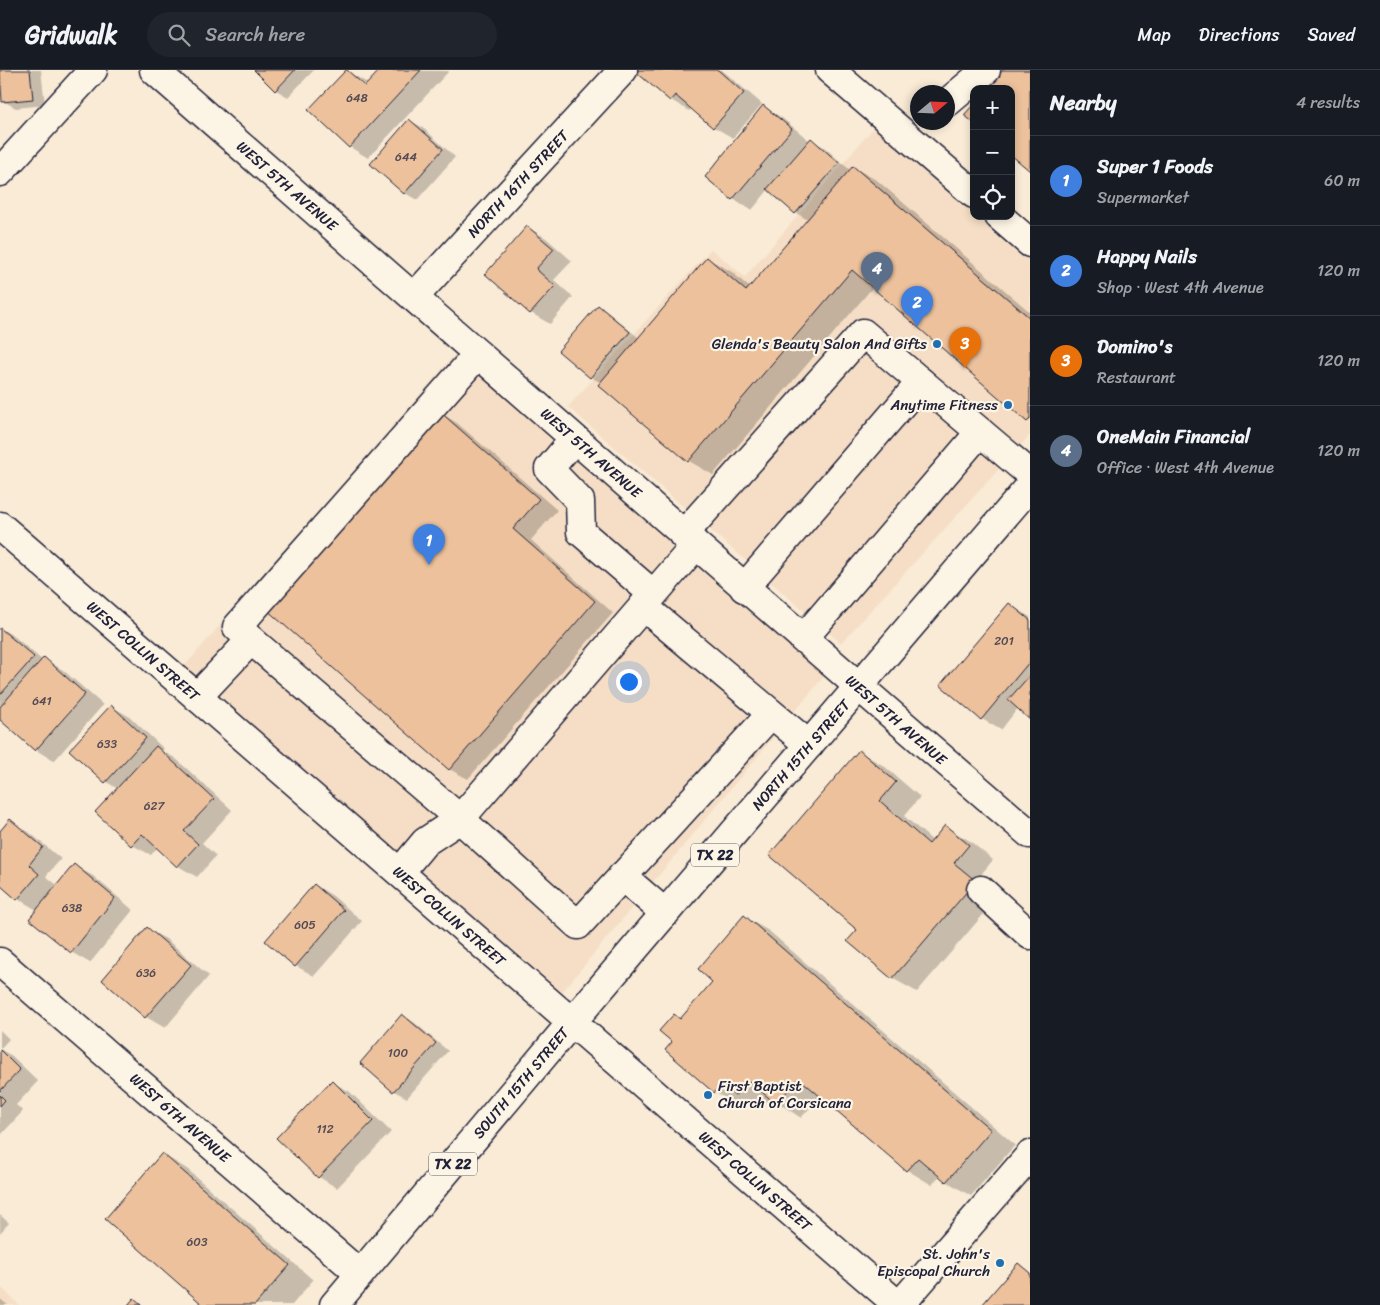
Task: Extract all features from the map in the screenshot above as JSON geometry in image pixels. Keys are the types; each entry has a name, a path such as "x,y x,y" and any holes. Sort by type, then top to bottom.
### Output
{"street":[{"path":"1,169 93,70"},
{"name":"WEST 5TH AVENUE","path":"154,70 858,688 1030,834"},
{"name":"NORTH 16TH STREET","path":"414,297 623,70"},
{"path":"830,70 919,132 970,189"},
{"path":"953,85 962,70"},
{"path":"955,96 986,70"},
{"path":"1004,220 1030,243"},
{"path":"400,872 425,842 460,819 648,600 689,540 863,333 1030,474"},
{"path":"478,354 237,627 460,819 578,925 771,714"},
{"path":"744,588 921,382"},
{"path":"803,639 980,432"},
{"path":"574,439 548,469 580,501 582,532 648,600 771,714 809,746"},
{"name":"NORTH 15TH STREET","path":"572,1022 1030,486"},
{"name":"WEST COLLIN STREET","path":"0,526 899,1305"},
{"path":"196,697 251,640"},
{"path":"622,876 665,913"},
{"path":"981,890 1027,926"},
{"name":"WEST 6TH AVENUE","path":"0,962 360,1274"},
{"name":"SOUTH 15TH STREET","path":"334,1305 572,1022"},
{"path":"899,1305 1030,1155"}],"shaded area":[{"path":"877,124 970,204 970,220 989,220 1030,256 1030,435 841,643 568,407 711,249 745,277"},
{"path":"458,351 825,675 562,992 183,668"},
{"path":"0,1286 19,1305 0,1305"}],"building":[{"path":"0,70 30,70 33,99 2,102"},
{"path":"254,70 295,70 275,91"},
{"path":"346,70 365,86 380,70 421,70 349,148 308,110"},
{"path":"637,70 718,70 744,93 713,128 675,95 670,101 636,72"},
{"path":"1003,70 1030,70 1030,171 1015,158 1015,85 990,85"},
{"path":"763,105 792,129 732,200 705,177"},
{"path":"970,108 970,120 964,115"},
{"path":"409,119 443,149 404,194 370,164"},
{"path":"811,138 839,163 795,214 767,189"},
{"path":"853,166 1030,318 1030,419 1027,422 852,270 688,462 598,385 707,257 746,291"},
{"path":"527,226 554,249 536,269 555,286 530,314 485,274"},
{"path":"598,305 630,332 590,378 558,351"},
{"path":"438,410 539,499 513,529 595,601 449,770 266,609"},
{"path":"1009,603 1030,620 1030,661 981,720 940,685"},
{"path":"0,628 34,657 0,695"},
{"path":"44,657 85,694 35,751 0,720 0,707"},
{"path":"1030,675 1030,720 1008,700"},
{"path":"111,705 146,738 105,783 69,750"},
{"path":"156,746 214,799 184,831 198,844 177,867 142,834 131,846 95,812"},
{"path":"859,750 896,782 880,801 929,844 945,825 969,845 954,863 976,881 892,979 847,941 857,930 769,855"},
{"path":"10,819 43,847 29,865 39,874 17,900 0,885 0,831"},
{"path":"74,864 115,898 71,953 29,919"},
{"path":"314,884 344,910 295,967 265,941"},
{"path":"744,915 991,1130 946,1182 918,1158 906,1171 799,1078 776,1104 749,1081 735,1096 721,1084 714,1093 665,1050 672,1042 659,1031 674,1014 680,1019 712,982 698,969"},
{"path":"147,927 191,965 145,1018 102,980"},
{"path":"402,1014 436,1043 393,1092 360,1063"},
{"path":"0,1050 20,1070 0,1091"},
{"path":"332,1080 373,1121 318,1178 276,1138"},
{"path":"0,1095 5,1100 0,1106"},
{"path":"162,1153 290,1265 255,1305 203,1305 105,1219"},
{"path":"1018,1263 1030,1273 1030,1305 982,1305"},
{"path":"134,1298 142,1305 128,1305"}],"place":[{"name":"OneMain Financial","path":"877,293"},
{"name":"Happy Nails","path":"917,327"},
{"name":"Glenda's Beauty Salon And Gifts","path":"937,344"},
{"name":"Domino's","path":"965,368"},
{"name":"Anytime Fitness","path":"1008,405"},
{"name":"Super 1 Foods","path":"429,565"},
{"name":"First Baptist Church of Corsicana","path":"708,1095"},
{"name":"St. John's Episcopal Church","path":"1000,1263"}]}
